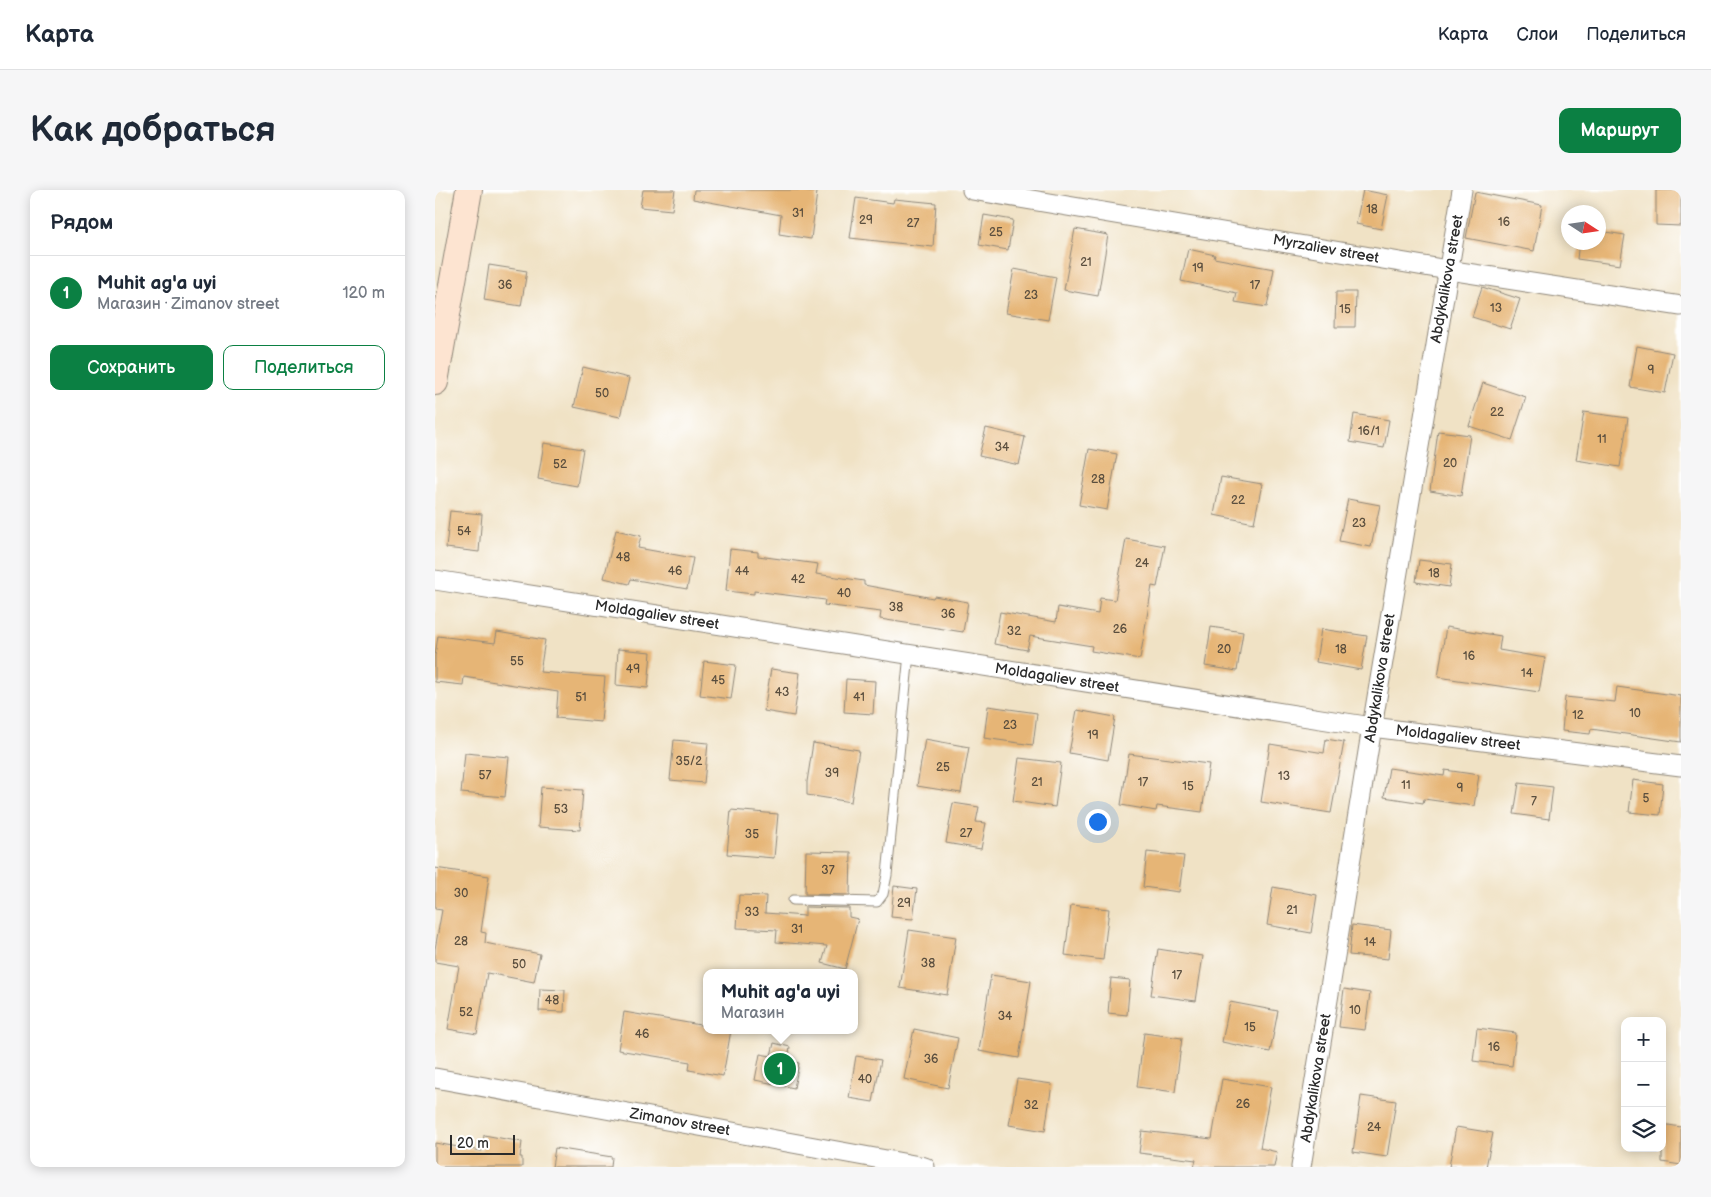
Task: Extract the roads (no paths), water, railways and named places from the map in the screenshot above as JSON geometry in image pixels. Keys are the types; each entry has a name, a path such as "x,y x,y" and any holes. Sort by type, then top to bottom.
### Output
{"main road":[{"path":"435,382 469,190"}],"street":[{"name":"Myrzaliev street","path":"972,190 1448,270 1681,306"},
{"name":"Abdykalikova street","path":"1301,1167 1462,190"},
{"name":"Moldagaliev street","path":"435,580 1372,727 1681,766"},
{"name":"Zimanov street","path":"435,1078 925,1167"}],"lane":[{"path":"793,900 877,902 883,894 887,875 909,654"}],"place":[{"name":"Muhit ag'a uyi","path":"780,1069"}]}
